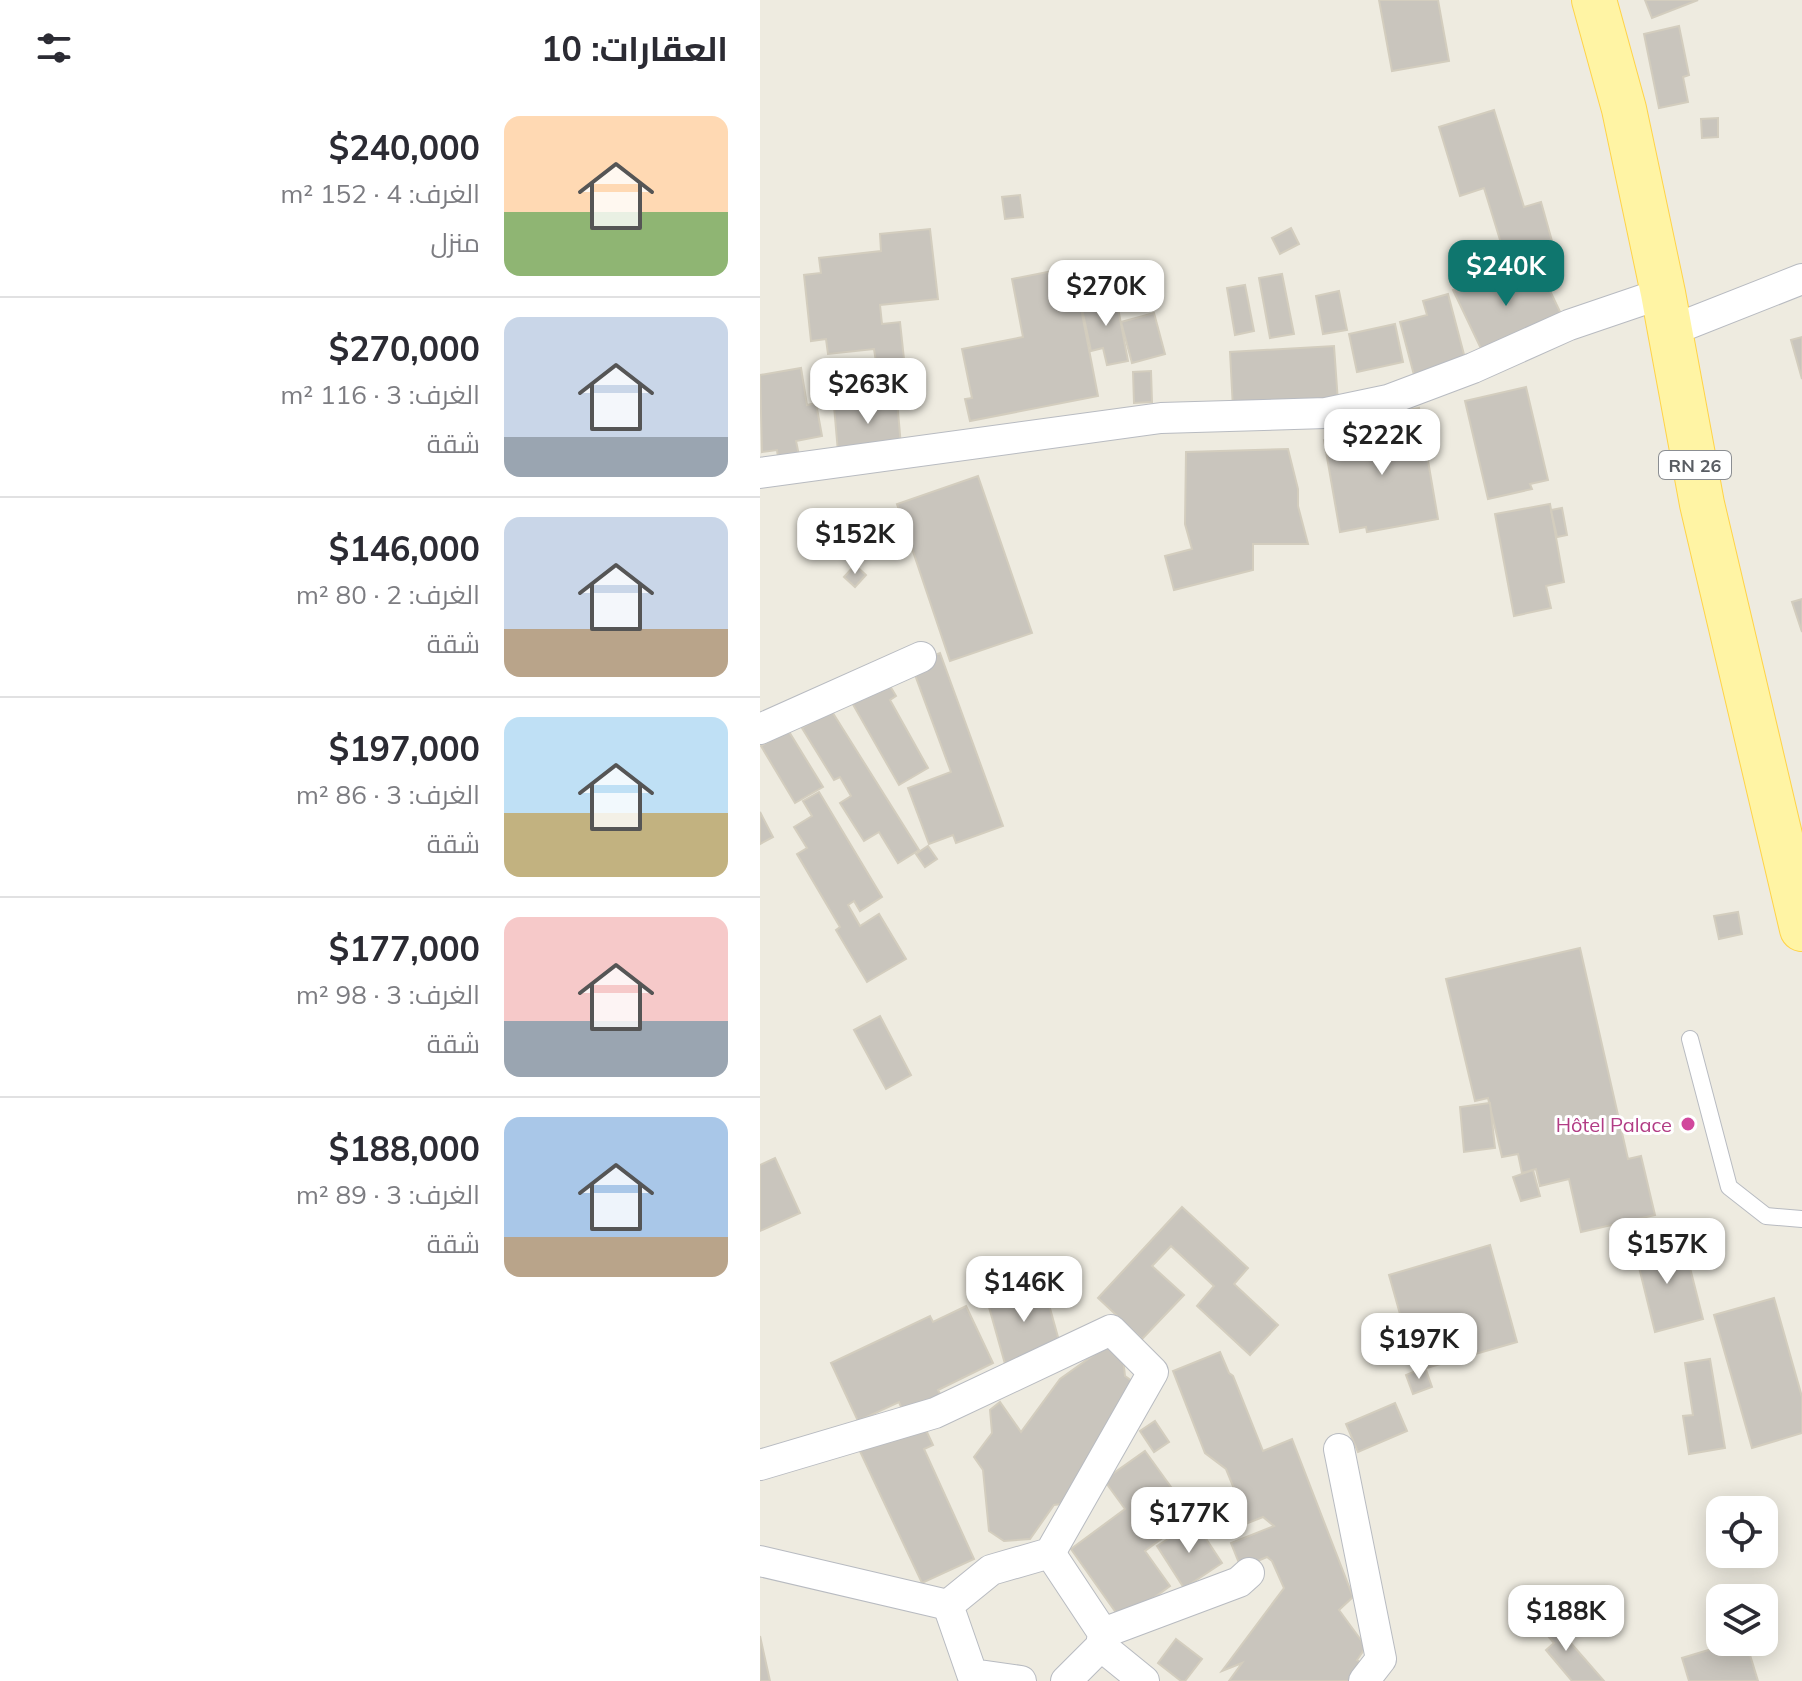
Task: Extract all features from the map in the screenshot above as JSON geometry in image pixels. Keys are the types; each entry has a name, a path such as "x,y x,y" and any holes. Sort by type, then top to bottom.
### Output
{"main road":[{"name":"RN 26","path":"1594,0 1624,109 1667,312 1702,504 1802,929"}],"street":[{"path":"760,473 1161,418 1326,413 1388,400 1473,368 1569,325 1667,312 1802,279"},
{"path":"760,729 921,657"},
{"path":"760,1465 935,1413 1111,1330 1153,1372 1050,1553 991,1570 948,1605"},
{"path":"1339,1449 1381,1659 1364,1681"},
{"path":"1050,1553 1102,1639 1144,1681"},
{"path":"760,1561 948,1605"},
{"path":"1066,1681 1102,1639 1239,1582 1249,1573"},
{"path":"948,1605 969,1678 1021,1681"}],"lane":[{"path":"1690,1039 1729,1187 1766,1216 1802,1219"}],"building":[{"path":"1379,0 1438,0 1449,61 1392,71"},
{"path":"1645,0 1698,0 1652,18"},
{"path":"1679,26 1689,75 1683,77 1688,102 1659,108 1644,34"},
{"path":"1494,110 1524,207 1541,202 1552,241 1505,256 1484,188 1460,196 1439,127"},
{"path":"1718,118 1718,137 1702,138 1701,119"},
{"path":"1020,195 1023,217 1005,219 1002,197"},
{"path":"1291,228 1299,244 1280,254 1272,238"},
{"path":"930,229 938,299 880,305 882,324 900,322 904,359 876,362 874,349 828,354 826,339 811,341 804,275 821,273 819,258 881,251 880,234"},
{"path":"1503,266 1513,287 1542,274 1563,318 1484,355 1453,290"},
{"path":"1073,267 1098,396 970,421 965,399 972,398 962,349 1023,337 1012,279"},
{"path":"1282,274 1294,334 1270,338 1259,278"},
{"path":"1245,285 1254,331 1235,335 1227,288"},
{"path":"1339,291 1347,330 1323,334 1316,296"},
{"path":"1115,292 1128,361 1107,365 1103,348 1091,351 1082,309 1091,307 1089,297"},
{"path":"1448,294 1466,362 1414,375 1400,322 1427,315 1423,301"},
{"path":"1154,313 1165,354 1132,363 1121,322"},
{"path":"1395,324 1403,362 1357,372 1349,334"},
{"path":"1802,337 1802,379 1791,340"},
{"path":"1334,346 1338,402 1233,409 1230,352"},
{"path":"801,368 807,405 816,403 822,436 796,441 800,460 779,464 777,450 762,452 760,375"},
{"path":"1151,371 1152,402 1134,403 1133,372"},
{"path":"844,373 845,381 889,376 891,396 831,402 828,375"},
{"path":"1526,387 1548,480 1530,484 1532,489 1488,499 1465,401"},
{"path":"897,400 901,446 838,452 834,406"},
{"path":"1419,408 1438,519 1367,532 1366,527 1340,532 1324,440 1400,427 1397,412"},
{"path":"1288,449 1308,544 1253,544 1253,570 1174,590 1165,556 1192,549 1185,524 1186,452"},
{"path":"978,476 1032,633 950,661 897,504"},
{"path":"1550,504 1564,582 1546,586 1551,608 1514,616 1495,514"},
{"path":"1562,508 1567,535 1557,537 1551,510"},
{"path":"855,565 866,575 855,587 844,577"},
{"path":"1802,599 1802,632 1792,602"},
{"path":"940,653 1003,826 956,843 953,835 929,844 908,788 951,772 911,664"},
{"path":"887,681 896,696 890,700 928,768 899,785 851,701"},
{"path":"831,710 919,850 898,863 879,832 864,841 840,803 851,796 840,777 834,780 802,728"},
{"path":"788,730 823,787 795,803 761,746"},
{"path":"819,792 882,897 860,911 854,901 848,905 860,926 879,914 906,959 867,982 836,930 840,927 797,854 807,848 794,827 812,816 803,801"},
{"path":"760,812 773,837 760,844"},
{"path":"928,846 937,859 925,867 916,854"},
{"path":"1738,912 1742,934 1719,939 1714,916"},
{"path":"1580,948 1628,1159 1641,1156 1655,1215 1581,1232 1569,1179 1540,1186 1536,1169 1522,1173 1518,1154 1502,1157 1488,1098 1475,1101 1446,979"},
{"path":"880,1016 911,1075 886,1089 854,1030"},
{"path":"1490,1103 1495,1148 1464,1152 1460,1107"},
{"path":"775,1158 800,1213 760,1231 760,1165"},
{"path":"1533,1170 1540,1196 1521,1201 1513,1177"},
{"path":"1182,1207 1248,1268 1234,1284 1278,1325 1250,1355 1197,1306 1214,1286 1171,1246 1152,1266 1184,1295 1142,1339 1098,1298"},
{"path":"1662,1236 1669,1265 1688,1260 1703,1319 1655,1332 1633,1243"},
{"path":"1490,1245 1517,1342 1416,1371 1389,1275"},
{"path":"1041,1276 1063,1355 1007,1371 985,1293"},
{"path":"1774,1298 1802,1397 1802,1433 1752,1448 1714,1315"},
{"path":"966,1306 993,1363 938,1390 941,1396 904,1414 899,1402 858,1421 831,1363 930,1316 933,1322"},
{"path":"1112,1342 1123,1357 1125,1376 1139,1386 1126,1405 1110,1417 1112,1434 1061,1504 1054,1505 1030,1539 1004,1541 989,1531 983,1470 974,1457 992,1433 990,1410 1000,1402 1021,1432 1060,1379"},
{"path":"1220,1352 1263,1451 1292,1439 1353,1597 1339,1610 1366,1647 1357,1660 1368,1668 1359,1681 1229,1681 1242,1663 1222,1671 1284,1588 1272,1561 1267,1557 1241,1568 1231,1543 1274,1526 1263,1517 1248,1523 1226,1469 1205,1453 1173,1371"},
{"path":"1710,1359 1725,1448 1689,1454 1683,1416 1693,1415 1685,1363"},
{"path":"1425,1367 1432,1387 1413,1394 1406,1375"},
{"path":"1395,1403 1407,1431 1358,1452 1346,1424"},
{"path":"919,1415 933,1445 924,1449 974,1559 922,1583 857,1445"},
{"path":"1155,1421 1169,1442 1154,1452 1140,1431"},
{"path":"1145,1451 1192,1516 1145,1551 1170,1586 1122,1621 1071,1549 1125,1509 1104,1480"},
{"path":"1195,1522 1222,1563 1184,1588 1157,1546"},
{"path":"1542,1610 1604,1681 1572,1681 1546,1650 1554,1643 1533,1618"},
{"path":"760,1636 770,1681 760,1681"},
{"path":"1176,1639 1202,1659 1185,1681 1158,1663"},
{"path":"1706,1651 1706,1656 1750,1656 1758,1681 1689,1681 1682,1658"}],"place":[{"name":"Hôtel Palace","path":"1688,1124"}]}
